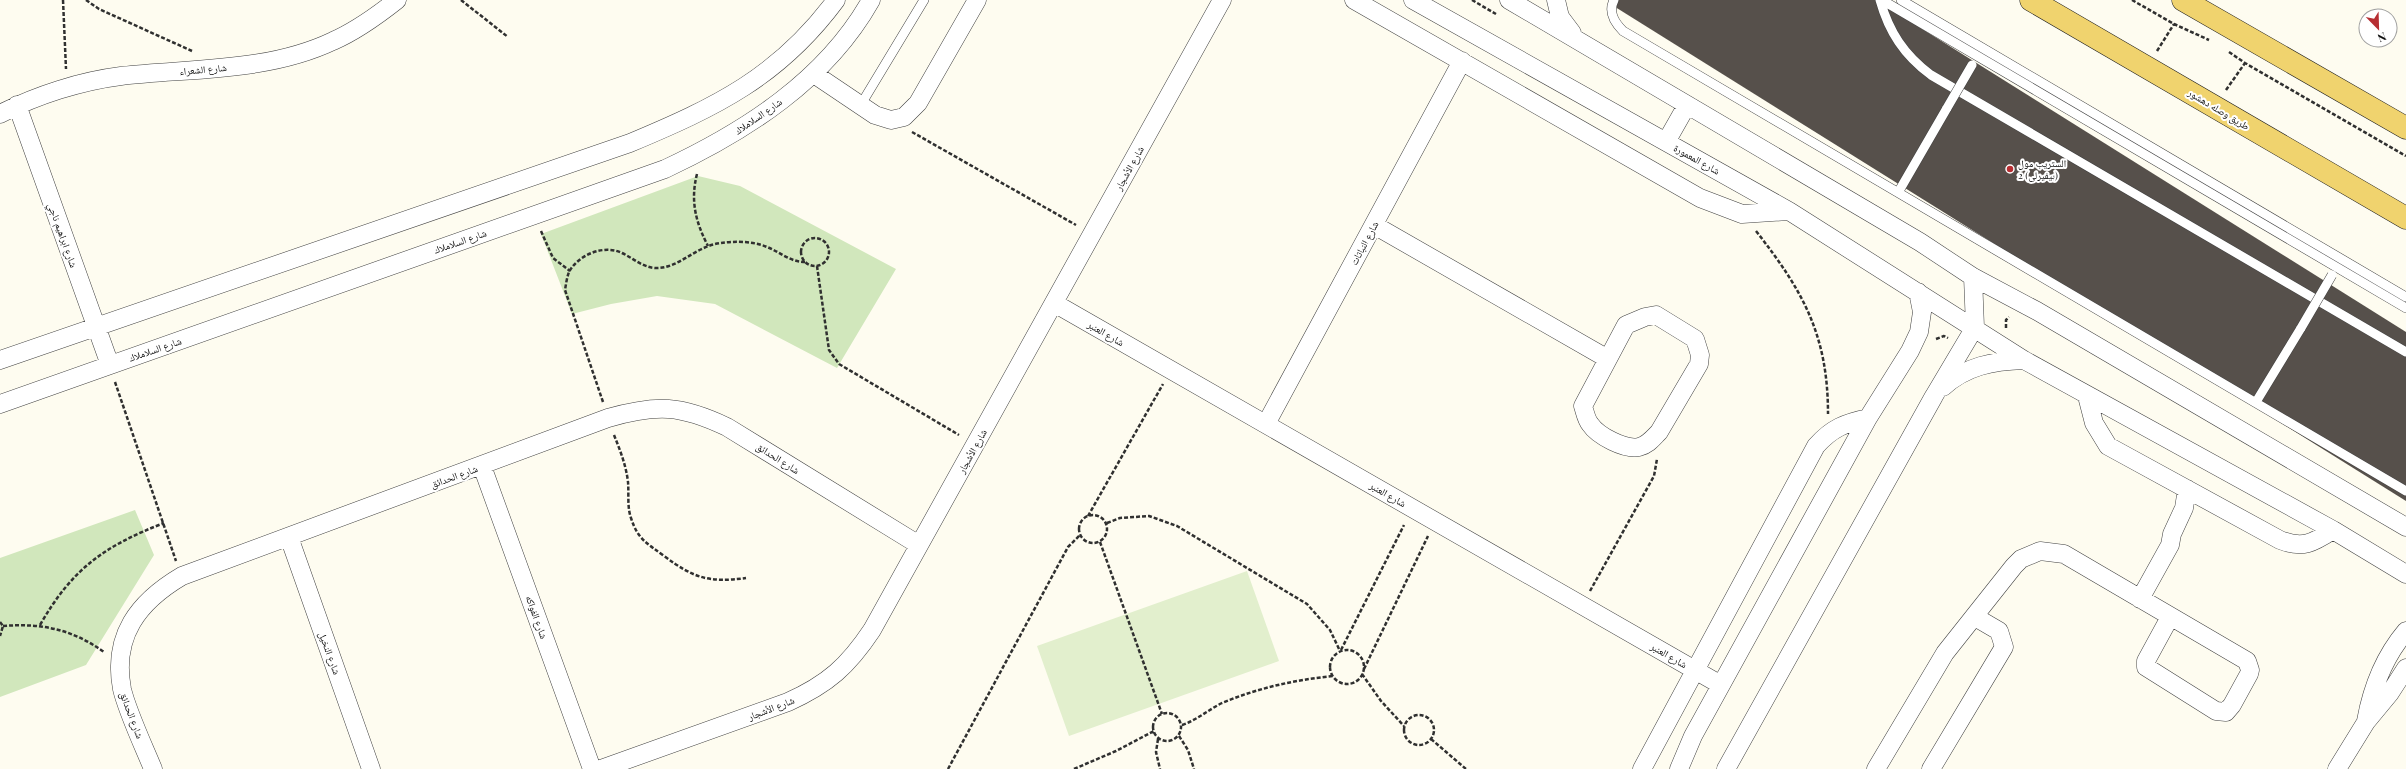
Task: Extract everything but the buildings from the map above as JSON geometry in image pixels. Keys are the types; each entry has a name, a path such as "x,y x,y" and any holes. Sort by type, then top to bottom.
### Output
{"main road":[{"name":"طريق وصله دهشور","path":"2031,0 2406,218"},
{"path":"2183,0 2406,128"}],"street":[{"name":"شارع الشعراء","path":"0,114 17,105 67,88 119,76 234,66 289,56 333,41 380,13 397,0"},
{"path":"0,360 630,143 680,122 728,98 773,67 814,29 836,0"},
{"name":"شارع السلاملاك","path":"0,404 665,169 709,148 768,111 814,74 844,40 871,0"},
{"path":"814,74 875,115 891,120 904,117 918,103 977,0"},
{"name":"شارع الأشجار","path":"601,769 788,702 814,690 837,674 856,654 872,630 920,545 1222,0"},
{"path":"1354,0 1700,198 1742,214 1789,211"},
{"name":"شارع المعمورة","path":"1413,0 1789,211 1975,327 2024,360 2333,530 2406,574"},
{"path":"1509,0 1575,37 1687,105 1920,242 1973,277 2036,311 2406,527"},
{"path":"1556,0 1560,17 1575,37"},
{"name":"شارع النباتات","path":"1266,424 1462,61"},
{"name":"شارع ابراهيم ناجي","path":"17,105 110,365"},
{"path":"1666,142 1687,105"},
{"path":"1374,224 1608,359"},
{"path":"1726,769 1934,396 1975,327 1973,277"},
{"path":"1678,769 1721,685 1868,418 1919,332 1922,312 1918,292"},
{"name":"شارع العنبر","path":"1054,304 1721,685"},
{"path":"1656,315 1695,339 1700,355 1699,364 1659,432 1651,441 1641,446 1628,448 1596,430 1589,424 1583,406 1608,359 1626,325 1645,317 1656,315"},
{"path":"1934,396 1956,375 1979,366 2002,361 2024,360"},
{"path":"2087,396 2094,423 2108,446 2208,501 2280,540 2295,546 2316,541 2333,530"},
{"name":"شارع الحدائق","path":"153,769 122,690 120,668 123,646 130,625 142,606 159,590 182,576 608,418 638,409 669,408 699,414 727,427 920,545"},
{"path":"1642,769 1805,463 1828,432 1849,423 1868,418"},
{"name":"شارع الفواكه","path":"482,466 592,769"},
{"path":"2140,599 2170,545 2172,534 2184,508 2188,490"},
{"path":"2170,545 2178,538 2198,509 2208,501"},
{"name":"شارع النخيل","path":"289,537 371,769"},
{"path":"1876,769 1945,653 2021,559 2040,551 2064,554 2140,599 2170,616 2243,659 2250,665 2249,674 2232,705 2226,712 2216,711 2146,667 2146,661 2170,616"},
{"path":"1931,769 2004,647 2000,631 1975,617"},
{"path":"2366,722 2369,703 2382,668 2406,631"},
{"path":"2338,769 2366,722 2390,693 2406,668"}],"lane":[{"path":"860,106 924,0"},
{"path":"1614,0 1611,7 1612,13 1616,24 1623,31 1899,191 2406,491"},
{"path":"1881,0 1980,52"},
{"path":"1881,0 1890,28 1897,42 1918,65 1931,75 2406,352"},
{"path":"1901,0 1980,52 2406,308"},
{"path":"1899,191 1980,52"},
{"path":"2256,402 2337,267"},
{"path":"2337,267 2406,297"}],"path":[{"path":"63,0 67,88"},
{"path":"86,0 99,10 193,52"},
{"path":"461,0 508,37"},
{"path":"2132,0 2174,24 2214,42"},
{"path":"2158,51 2174,24"},
{"path":"2226,49 2244,63 2406,156"},
{"path":"2225,91 2244,63"},
{"path":"891,120 1092,234"},
{"path":"708,246 698,228 694,207 694,187 699,166 709,148"},
{"path":"1742,214 1791,278 1810,313 1822,352 1828,392 1828,432"},
{"path":"536,215 553,258 570,271"},
{"path":"805,262 802,257 803,245 807,240 819,239 828,247 829,253 827,259 817,266"},
{"path":"746,578 723,581 701,578 680,569 647,546 636,532 630,516 626,466 568,304 565,290 570,271 583,257 601,250 620,252 637,262 654,268 670,267 698,249 708,246 721,243 744,242 766,246 796,262 805,262 817,266"},
{"path":"817,266 829,350 839,364 975,445"},
{"path":"1935,340 1944,336 1950,342"},
{"path":"110,365 182,576"},
{"path":"1088,516 1099,516 1106,523 1107,534 1100,542 1089,543 1080,535 1079,526 1088,516 1171,370"},
{"path":"1582,605 1654,476 1658,464 1656,452 1651,441"},
{"path":"1413,508 1340,651 1330,661 1332,676 1336,680 1348,684 1359,679 1436,522"},
{"path":"1106,523 1120,518 1150,516 1177,526 1307,604 1327,625 1340,651"},
{"path":"40,625 67,585 85,566 106,550 129,536 164,523"},
{"path":"948,769 1068,547 1080,535"},
{"path":"1100,542 1162,714"},
{"path":"0,622 3,626"},
{"path":"3,626 40,625 63,630 85,639 104,652 120,668"},
{"path":"0,636 3,626"},
{"path":"1340,651 1355,652 1363,662 1364,669"},
{"path":"1362,674 1381,702 1404,726"},
{"path":"1182,725 1202,717 1220,704 1262,688 1286,682 1332,676"},
{"path":"1158,739 1169,742 1179,736 1182,725 1178,718 1171,713 1162,714 1155,721 1154,731 1158,739 1156,752 1160,769"},
{"path":"1425,716 1432,724 1434,729 1431,739 1421,745 1415,745 1405,738 1404,726 1410,717 1425,716"},
{"path":"1074,769 1116,751 1154,731"},
{"path":"1179,736 1188,750 1194,769"},
{"path":"1431,739 1466,769"}],"green space":[{"path":"698,176 740,186 896,269 837,368 715,304 657,296 611,304 572,314 541,234"},
{"path":"135,510 154,555 86,665 0,697 0,558"},
{"path":"1247,571 1279,661 1069,736 1037,646"}],"place":[{"name":"الستريب مول 2 (بيفيرلى)","path":"2010,169"}]}
